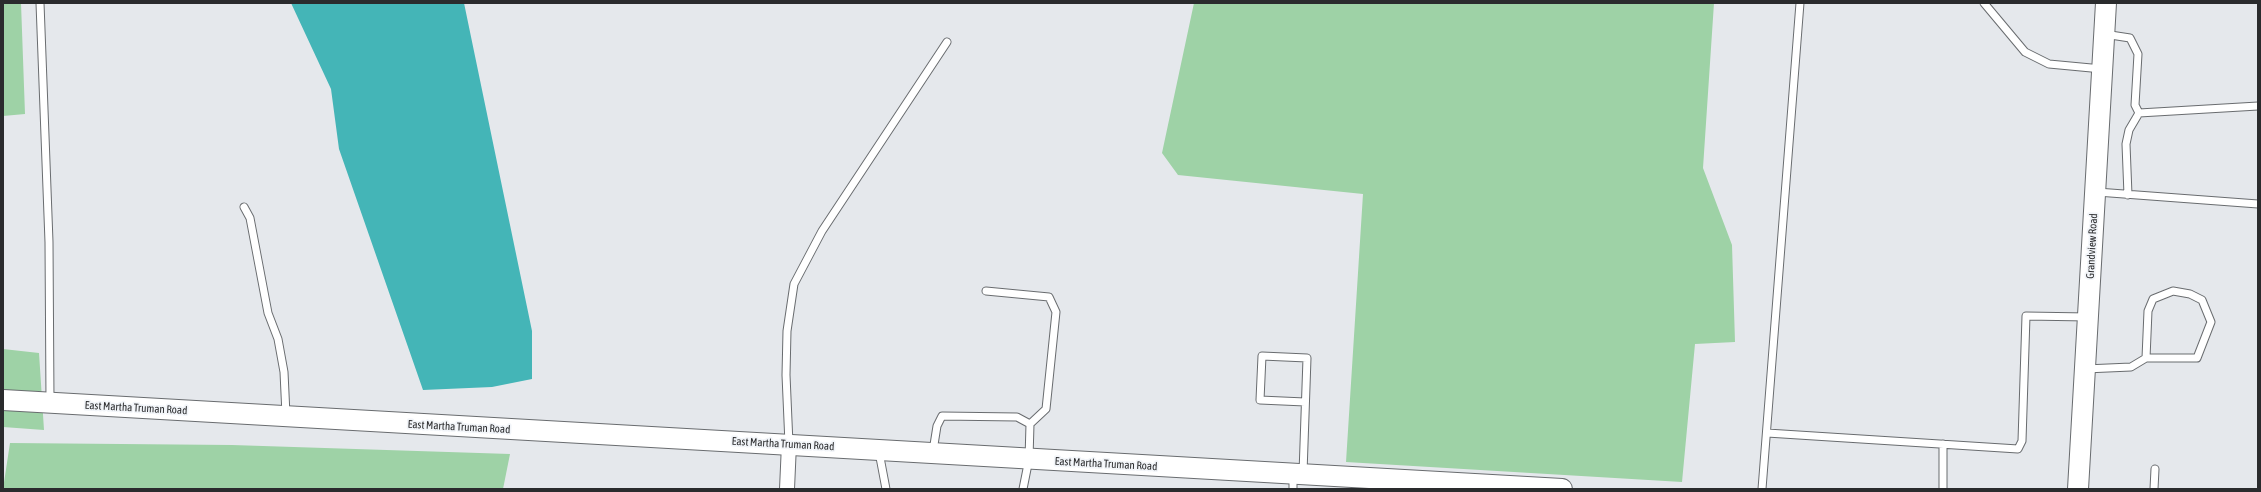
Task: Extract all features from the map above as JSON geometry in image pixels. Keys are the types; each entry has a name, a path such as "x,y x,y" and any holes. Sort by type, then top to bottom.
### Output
{"main road":[{"name":"Grandview Road","path":"2078,489 2106,3"},
{"name":"East Martha Truman Road","path":"3,400 789,444 1029,459 1296,479 1423,485 1562,489"}],"street":[{"path":"787,489 789,444"}],"lane":[{"path":"40,3 49,242 50,403"},
{"path":"1762,489 1800,3"},
{"path":"1984,3 2025,52 2049,64 2102,70"},
{"path":"2104,34 2130,38 2138,54 2135,105 2139,113"},
{"path":"789,444 786,375 787,331 794,284 822,231 946,42"},
{"path":"2139,113 2258,106"},
{"path":"2128,195 2126,144 2129,130 2139,113"},
{"path":"2095,191 2128,195 2258,204"},
{"path":"244,207 250,218 268,313 278,339 284,372 286,417"},
{"path":"986,291 1049,297 1056,312 1046,409 1030,424 1029,459 1023,489"},
{"path":"2085,369 2131,367 2146,358 2197,358 2210,322 2202,300 2190,294 2173,291 2153,299 2148,311 2146,358"},
{"path":"1767,433 2018,449 2022,441 2026,316 2088,317"},
{"path":"1296,479 1305,402 1307,358 1262,356 1260,400 1305,402"},
{"path":"933,453 937,426 942,416 1017,417 1030,424"},
{"path":"1943,444 1943,489"},
{"path":"878,450 886,489"},
{"path":"2154,489 2155,469"}],"green space":[{"path":"3,3 21,3 25,114 3,116"},
{"path":"1194,3 1714,3 1703,168 1732,245 1735,342 1695,344 1682,482 1346,462 1363,194 1178,175 1162,153"},
{"path":"3,349 39,353 44,430 3,427"},
{"path":"10,443 232,445 510,454 503,489 3,489"}],"water":[{"path":"291,3 464,3 532,331 532,379 492,387 423,390 339,149 331,89"}]}
